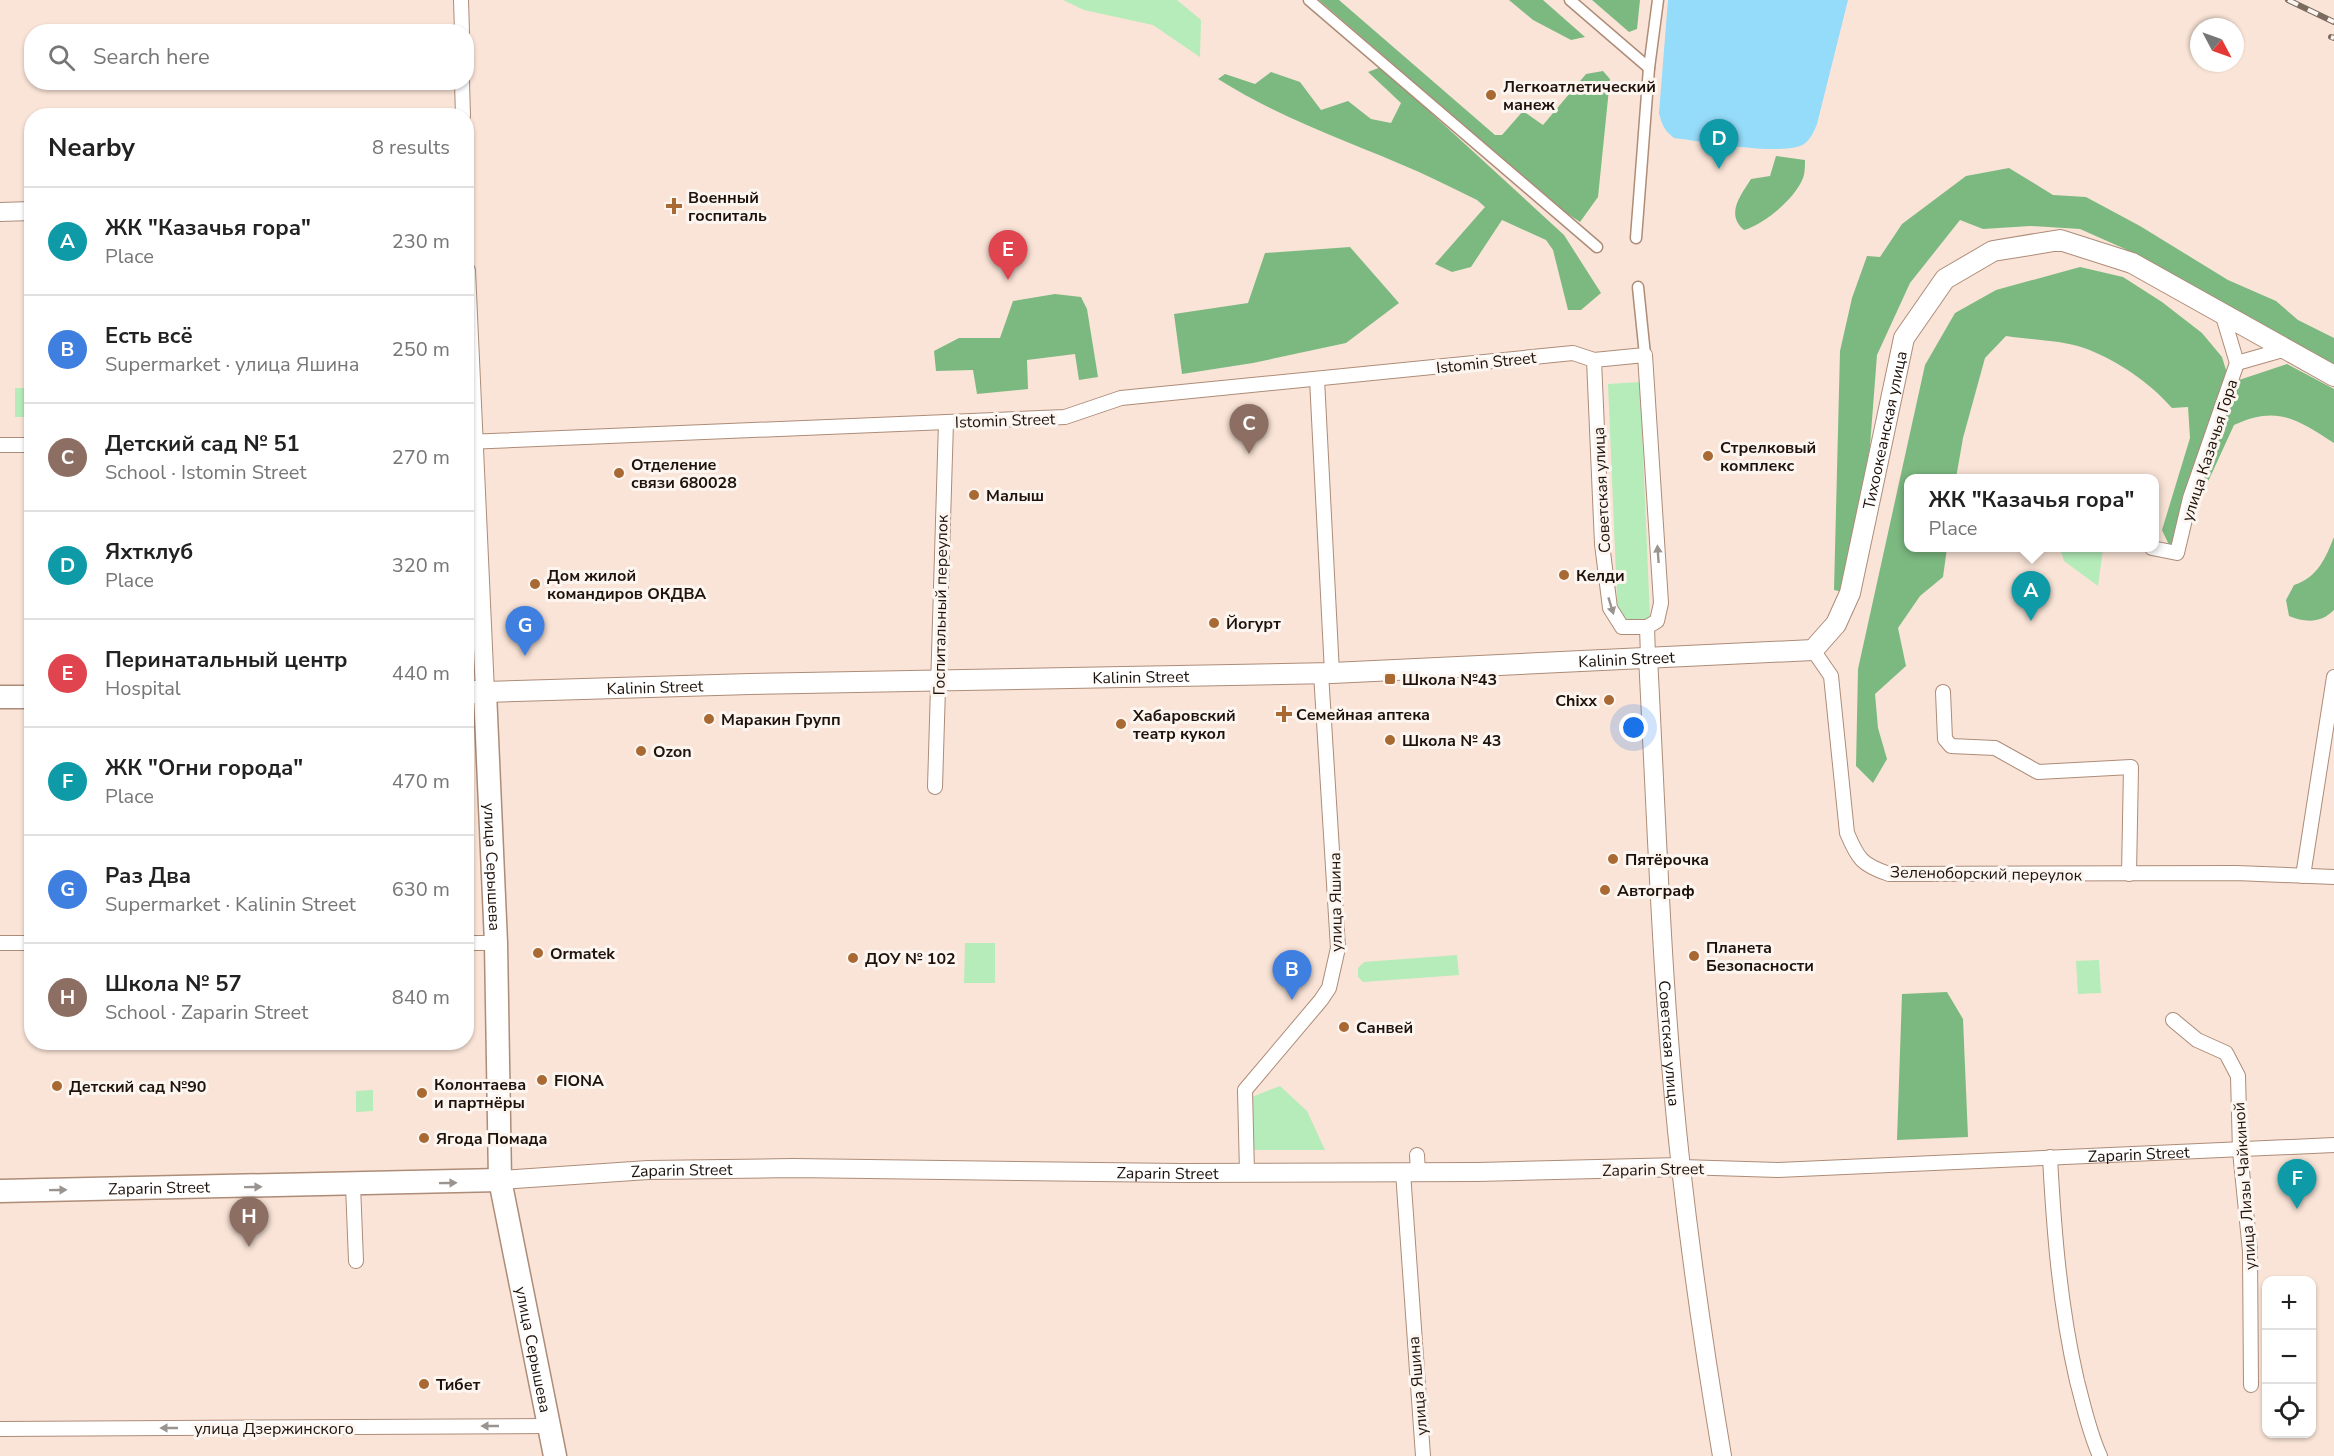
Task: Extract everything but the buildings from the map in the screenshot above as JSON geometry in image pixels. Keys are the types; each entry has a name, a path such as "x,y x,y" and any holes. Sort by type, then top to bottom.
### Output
{"main road":[{"name":"Тихоокеанская улица","path":"1813,650 1836,624 1850,593 1904,338 1945,279 1994,251 2060,240 2132,263 2334,376"},
{"name":"Kalinin Street","path":"476,692 750,684 1327,673 1813,650"},
{"name":"улица Серышева","path":"476,692 496,943 500,1180 555,1456"},
{"path":"0,697 24,697"},
{"name":"Zaparin Street","path":"0,1191 500,1180"}],"street":[{"path":"461,0 462,24"},
{"path":"1309,0 1597,247"},
{"path":"1570,0 1649,68"},
{"path":"1636,238 1649,68 1658,0"},
{"path":"462,90 463,108"},
{"path":"0,212 24,211"},
{"path":"1638,287 1645,355 1661,603 1657,621 1647,627"},
{"name":"улица Казачья Гора","path":"2159,549 2177,553 2190,498 2237,363 2222,314"},
{"path":"2237,363 2286,349"},
{"name":"Istomin Street","path":"474,442 1065,417 1121,398 1573,353 1594,360 1645,355"},
{"name":"Советская улица","path":"1594,360 1602,544 1610,608 1622,627 1647,627 1663,938 1681,1167 1702,1335 1722,1456"},
{"name":"улица Яшина","path":"1247,1173 1245,1090 1325,994 1334,972 1338,948 1317,379"},
{"name":"Госпитальный переулок","path":"935,787 946,422"},
{"path":"0,445 24,445"},
{"name":"улица Серышева","path":"474,609 476,692"},
{"name":"Зеленоборский переулок","path":"1813,650 1831,676 1847,833 1857,857 1870,868 1889,874 2236,873 2334,877"},
{"path":"2303,876 2334,677"},
{"path":"1943,692 1945,739 1951,746 1995,748 2038,771 2131,767 2129,874"},
{"path":"0,943 24,943"},
{"path":"474,943 496,943"},
{"name":"улица Лизы Чайкиной","path":"2173,1020 2197,1040 2226,1053 2238,1076 2240,1152 2250,1251 2251,1385"},
{"name":"Zaparin Street","path":"500,1180 648,1170 793,1168 1022,1173 1247,1173 1413,1166 1681,1167 1778,1170 2050,1157 2240,1152 2334,1145"},
{"path":"2050,1157 2054,1243 2066,1333 2090,1434 2100,1456"},
{"name":"улица Яшина","path":"1413,1166 1423,1456"},
{"path":"353,1185 356,1261"},
{"name":"улица Дзержинского","path":"0,1429 548,1426"}],"green space":[{"path":"1063,0 1177,0 1201,20 1200,57 1153,25 1084,10"},
{"path":"1319,0 1339,0 1495,135 1502,135 1523,111 1543,125 1586,74 1603,71 1610,79 1598,197 1580,222 1559,208"},
{"path":"1509,0 1543,0 1585,37 1571,40 1533,20"},
{"path":"1592,0 1640,0 1637,29 1629,32"},
{"path":"1381,67 1564,235 1601,293 1581,310 1568,310 1553,250 1546,240 1502,220 1471,267 1452,272 1435,264 1485,207 1477,200 1419,172 1291,118 1218,79 1225,74 1255,84 1271,72 1300,82 1321,110 1348,101 1371,119 1391,123 1401,103 1368,72"},
{"path":"1776,156 1805,160 1803,178 1793,194 1778,210 1744,230 1736,218 1735,211 1739,198 1751,179 1770,176"},
{"path":"2009,168 2053,195 2086,197 2140,226 2228,280 2276,301 2298,320 2334,338 2334,365 2244,320 2125,249 2080,229 2030,226 1983,229 1960,220 1910,283 1877,355 1870,446 1843,592 1834,590 1840,351 1852,298 1867,256 1880,257 1902,224 1966,176"},
{"path":"1350,247 1399,303 1346,343 1253,363 1182,374 1174,314 1248,303 1265,253"},
{"path":"2080,267 2123,277 2162,302 2202,333 2222,357 2230,383 2287,364 2334,389 2334,443 2297,421 2275,416 2249,419 2234,425 2184,534 2169,545 2162,530 2190,438 2188,407 2172,408 2132,373 2084,348 2006,336 1985,358 1963,438 1957,474 1904,474 1904,552 1946,552 1943,577 1920,596 1898,628 1906,666 1875,694 1878,728 1887,759 1873,783 1856,766 1858,669 1925,365 1955,313 1996,290"},
{"path":"1055,294 1081,297 1087,309 1098,377 1079,380 1075,354 1027,360 1028,389 977,394 973,370 936,371 934,351 959,338 1000,338 1013,301"},
{"path":"1640,382 1650,619 1618,621 1608,384"},
{"path":"15,388 24,388 24,417 15,417"},
{"path":"2334,537 2334,610 2324,617 2313,620 2301,620 2289,616 2286,600 2294,585 2309,577 2320,566"},
{"path":"2061,552 2103,552 2098,586 2064,561"},
{"path":"965,943 995,943 995,983 964,983"},
{"path":"1457,955 1459,975 1363,982 1358,977 1358,968 1364,962"},
{"path":"2099,960 2101,993 2078,994 2076,961"},
{"path":"1947,992 1963,1019 1968,1137 1897,1140 1902,994"},
{"path":"1280,1086 1307,1111 1325,1150 1250,1150 1249,1098"},
{"path":"373,1090 373,1111 356,1112 356,1091"}],"water":[{"path":"1668,0 1848,0 1817,124 1812,135 1804,144 1793,148 1761,149 1674,138 1668,132 1662,124 1659,113"}],"railway":[{"path":"2288,0 2334,22"}],"place":[{"name":"Легкоатлетический манеж","path":"1491,95"},
{"name":"Яхтклуб","path":"1719,169"},
{"name":"Военный госпиталь","path":"674,206"},
{"name":"Перинатальный центр","path":"1008,280"},
{"name":"Детский сад № 51","path":"1249,454"},
{"name":"Стрелковый комплекс","path":"1708,456"},
{"name":"Отделение связи 680028","path":"619,473"},
{"name":"Малыш","path":"974,495"},
{"name":"Келди","path":"1564,575"},
{"name":"Дом жилой командиров ОКДВА","path":"535,584"},
{"name":"ЖК \"Казачья гора\"","path":"2031,621"},
{"name":"Йогурт","path":"1214,623"},
{"name":"Раз Два","path":"525,656"},
{"name":"Школа №43","path":"1390,679"},
{"name":"Chixx","path":"1609,700"},
{"name":"Семейная аптека","path":"1284,714"},
{"name":"Маракин Групп","path":"709,719"},
{"name":"Хабаровский театр кукол","path":"1121,724"},
{"name":"Школа № 43","path":"1390,740"},
{"name":"Ozon","path":"641,751"},
{"name":"Пятёрочка","path":"1613,859"},
{"name":"Автограф","path":"1605,890"},
{"name":"Ormatek","path":"538,953"},
{"name":"Планета Безопасности","path":"1694,956"},
{"name":"ДОУ № 102","path":"853,958"},
{"name":"Есть всё","path":"1292,1000"},
{"name":"Санвей","path":"1344,1027"},
{"name":"FIONA","path":"542,1080"},
{"name":"Детский сад №90","path":"57,1086"},
{"name":"Колонтаева и партнёры","path":"422,1093"},
{"name":"Ягода Помада","path":"424,1138"},
{"name":"ЖК \"Огни города\"","path":"2297,1209"},
{"name":"Школа № 57","path":"249,1247"},
{"name":"Тибет","path":"424,1384"}]}
